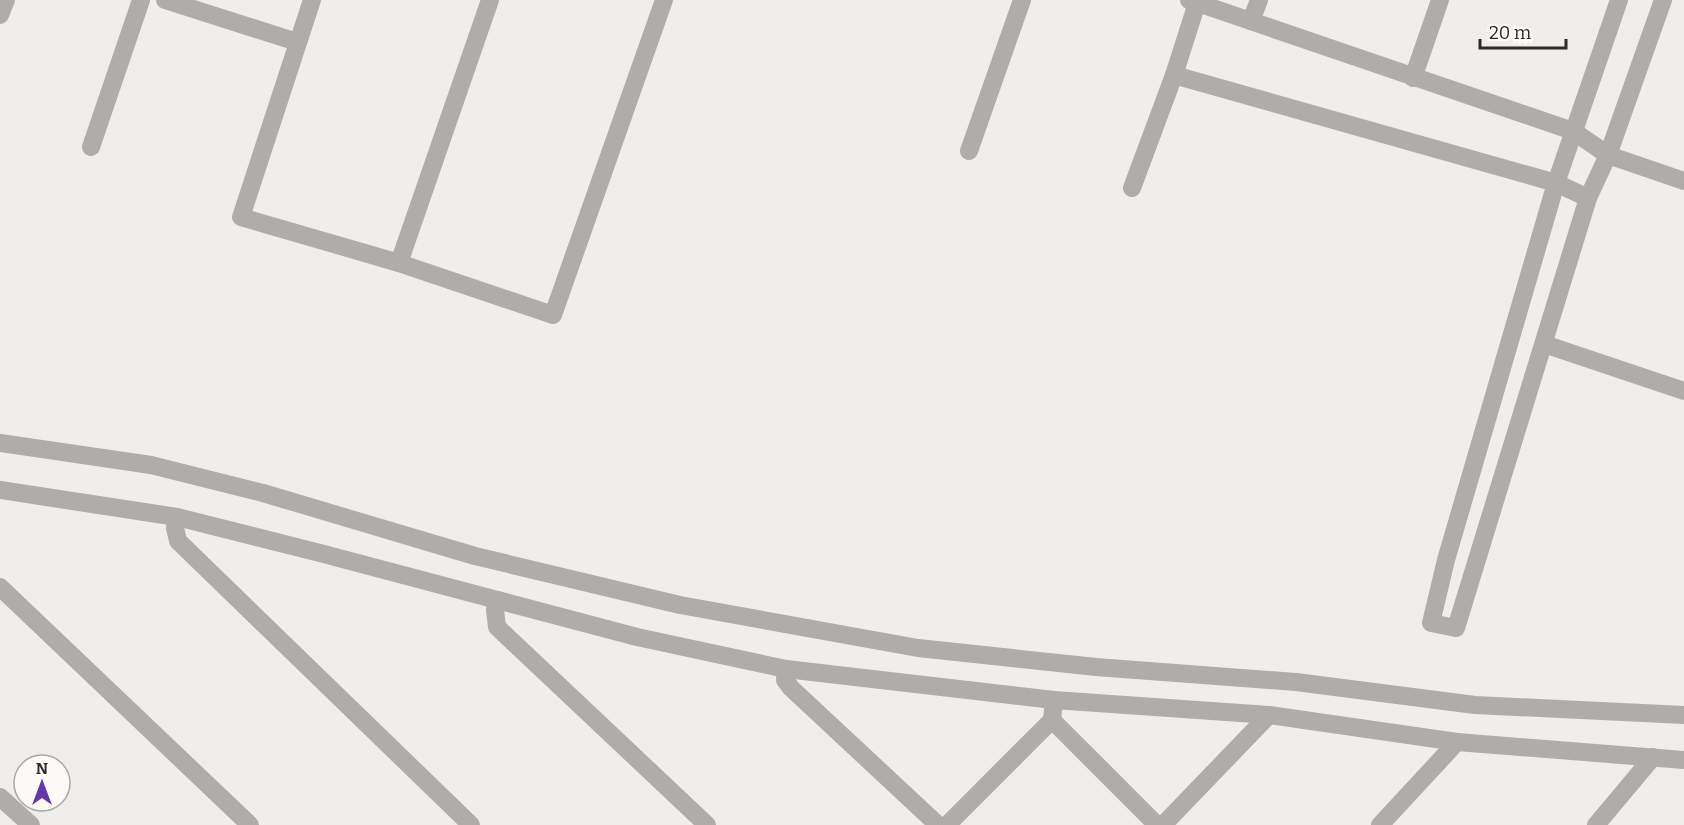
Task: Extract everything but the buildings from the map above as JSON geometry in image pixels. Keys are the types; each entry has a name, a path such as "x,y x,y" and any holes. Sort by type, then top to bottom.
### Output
{"street":[{"path":"0,15 6,0"},
{"path":"91,147 141,0"},
{"path":"165,0 297,42"},
{"path":"312,0 241,217 399,263 553,315 664,0"},
{"path":"399,263 490,0"},
{"path":"969,151 1022,0"},
{"path":"1251,21 1259,0"},
{"path":"1413,78 1440,0"},
{"path":"1619,0 1556,183 1446,560 1431,623 1456,628 1588,198 1608,155 1663,0"},
{"path":"1132,188 1174,75 1193,1 1573,131 1608,155 1684,181"},
{"path":"1174,75 1556,183 1588,198"},
{"path":"1544,344 1684,391"},
{"path":"0,443 151,465 263,492 475,556 680,605 918,648 1096,667 1296,682 1475,705 1684,715"},
{"path":"0,490 177,518 637,637 786,669 1054,700 1269,715 1457,742 1684,760"},
{"path":"177,518 178,541 469,824"},
{"path":"0,587 250,825"},
{"path":"498,600 495,610 497,627 698,822"},
{"path":"786,669 785,680 791,688 938,825"},
{"path":"947,825 1052,720 1054,700"},
{"path":"1163,825 1269,715"},
{"path":"1052,720 1157,825"},
{"path":"1380,825 1457,742"},
{"path":"1596,825 1653,757"},
{"path":"0,797 31,825"}]}
